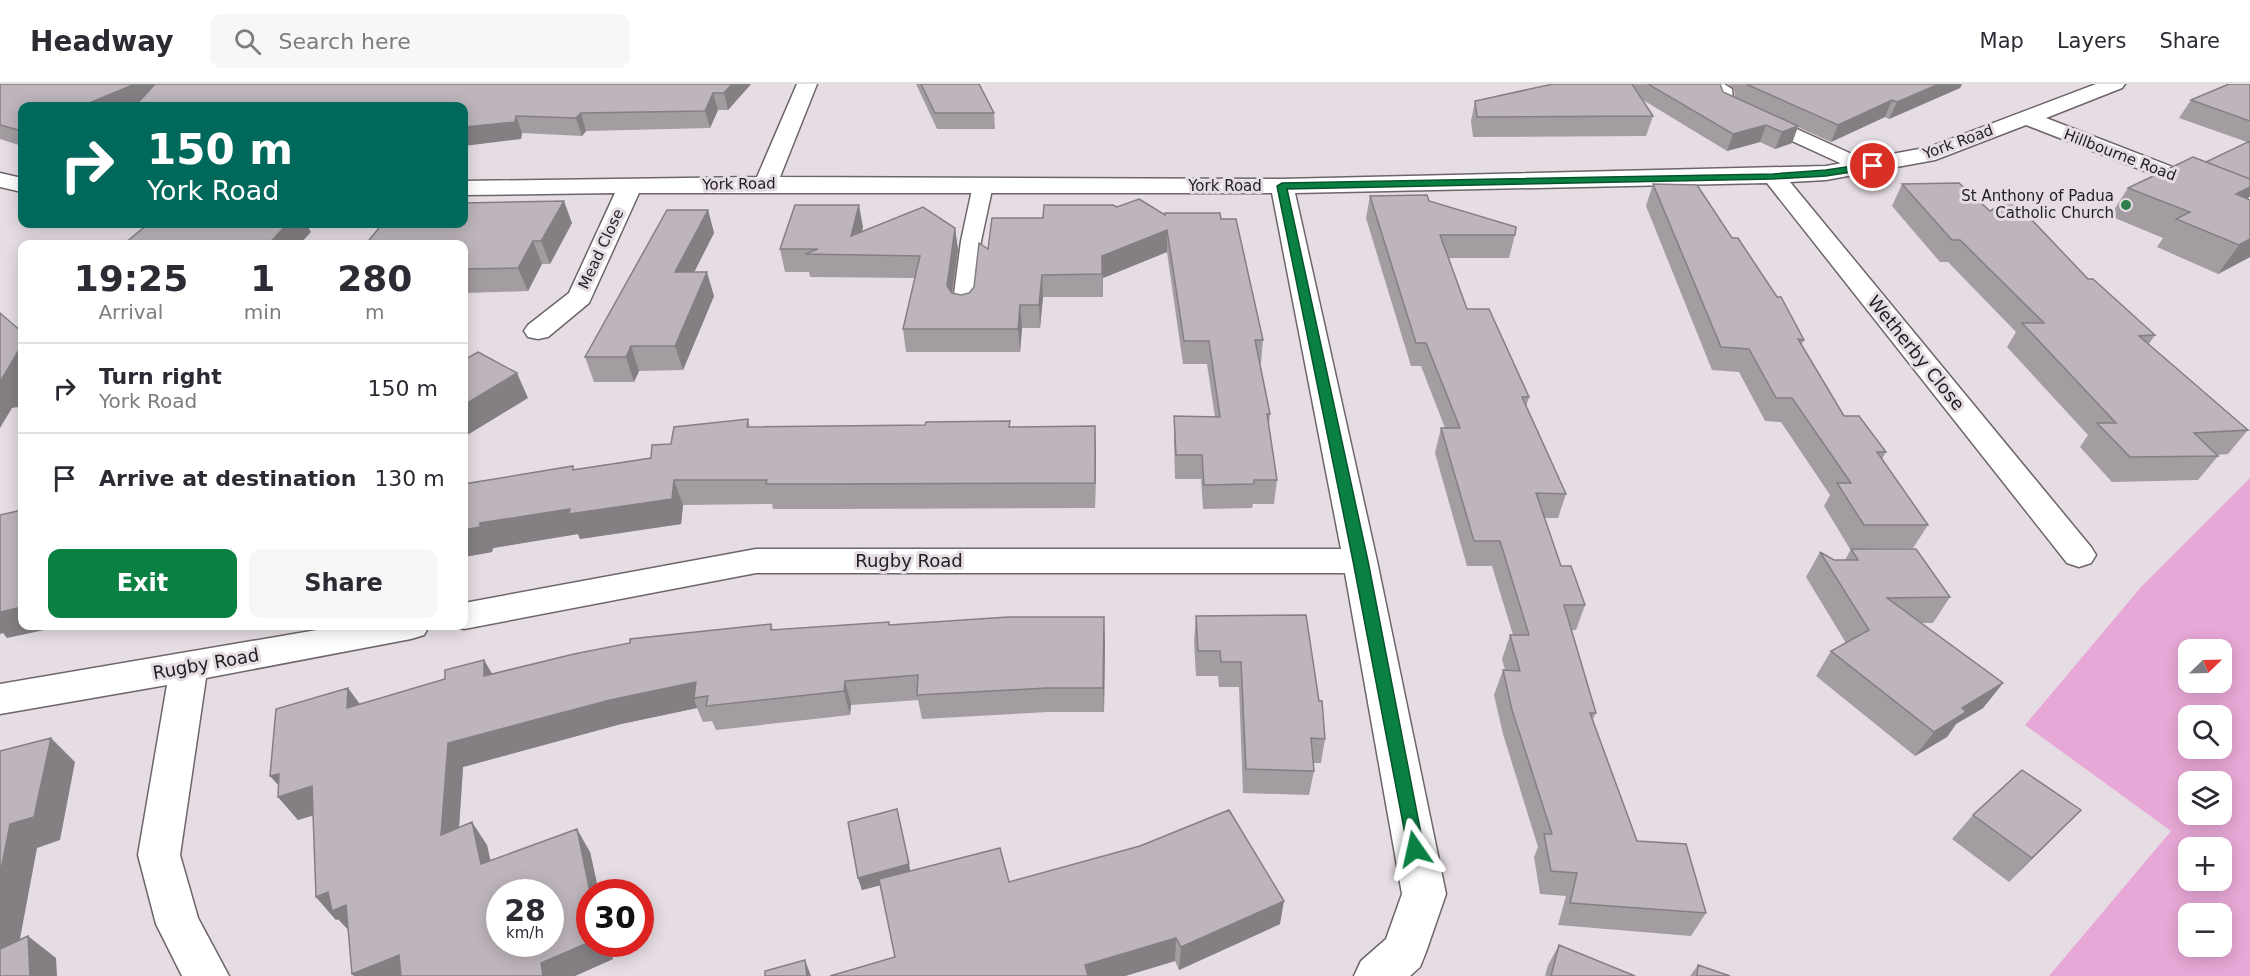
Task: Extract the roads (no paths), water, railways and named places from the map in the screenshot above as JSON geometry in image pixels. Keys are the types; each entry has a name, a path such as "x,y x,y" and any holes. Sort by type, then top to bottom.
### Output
{"street":[{"path":"766,183 807,84"},
{"name":"York Road","path":"468,188 766,183 1282,186 1826,173 1935,153 2115,84"},
{"name":"Hillbourne Road","path":"2024,117 2250,205"},
{"name":"Wetherby Close","path":"1773,176 2044,531 2079,555"},
{"path":"0,180 18,184"},
{"name":"Mead Close","path":"538,331 580,297 630,186"},
{"path":"1282,186 1360,561 1424,894 1404,952 1377,976"},
{"name":"Rugby Road","path":"468,615 756,561 1360,561"},
{"name":"Rugby Road","path":"0,699 389,630"},
{"path":"189,667 159,855 178,924 206,976"}],"lane":[{"path":"1724,89 1724,103 1847,159 1859,168"},
{"path":"963,309 971,241 983,185"}],"place":[{"name":"St Anthony of Padua Catholic Church","path":"2126,205"}]}
